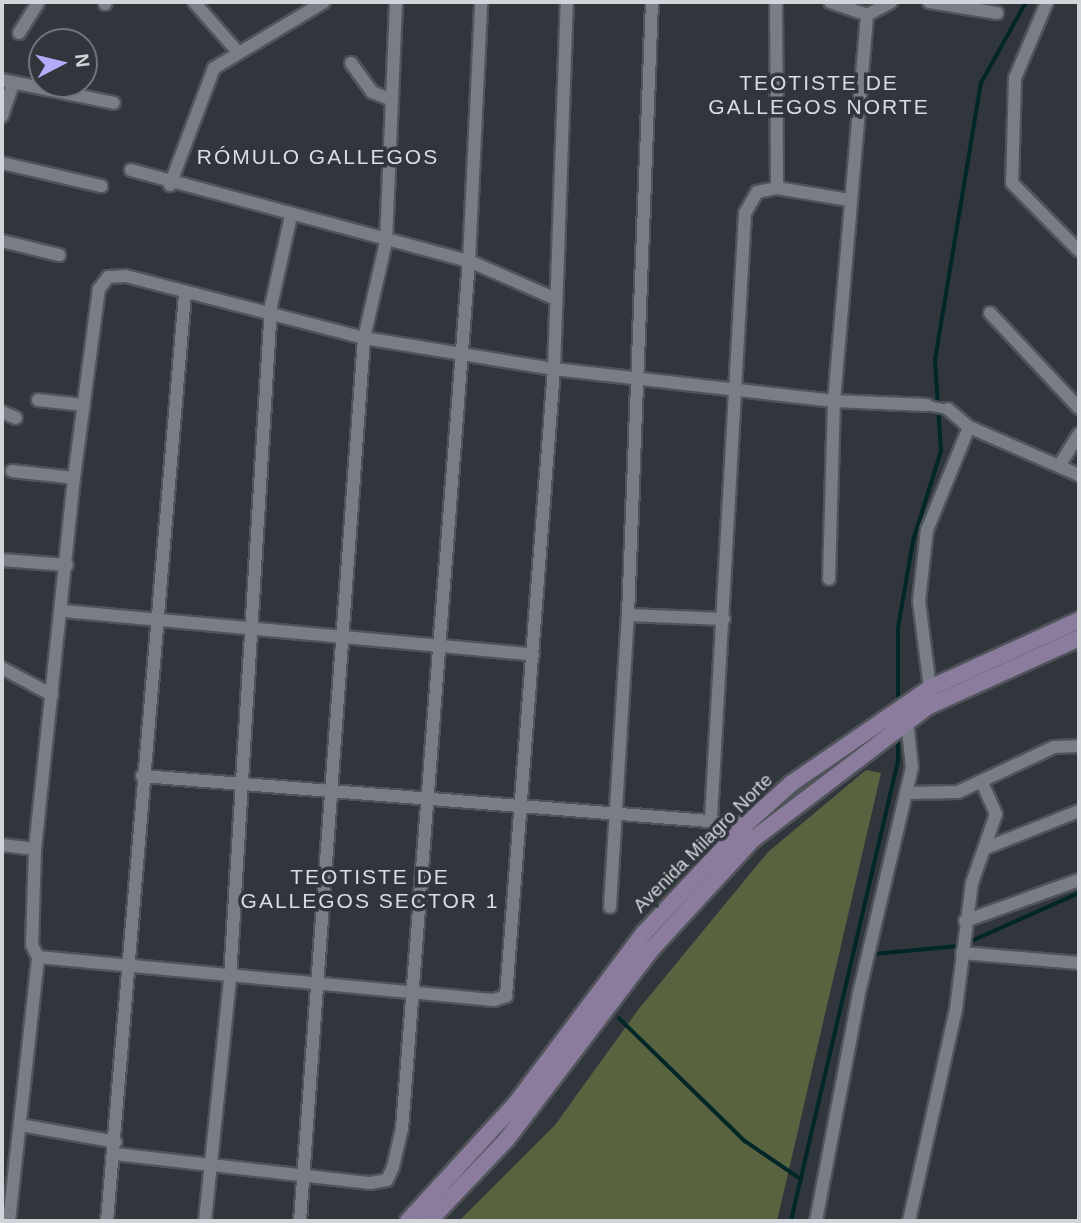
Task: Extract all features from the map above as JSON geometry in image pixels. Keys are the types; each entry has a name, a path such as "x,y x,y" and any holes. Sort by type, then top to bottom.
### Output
{"main road":[{"name":"Avenida Milagro Norte","path":"408,1221 517,1102 644,933 746,824 792,783 930,688 1079,620"},
{"name":"Avenida Milagro Norte","path":"429,1221 549,1089 697,898 788,808 907,721 996,671 1079,638"}],"street":[{"path":"19,33 38,2"},
{"path":"194,2 236,51"},
{"path":"170,185 214,68 236,51 324,2"},
{"path":"300,1221 364,338 386,242 396,2"},
{"path":"20,1125 116,1148 211,1164 305,1175 387,1180 402,1129 459,353 469,261 481,2"},
{"path":"38,957 230,978 506,996 554,369 566,2"},
{"path":"610,907 628,615 635,377 652,2"},
{"path":"776,2 777,188"},
{"path":"830,2 867,15 889,2"},
{"path":"935,2 997,13"},
{"path":"1047,2 1015,78 1012,183 1079,251"},
{"path":"829,579 834,401 849,200 867,15"},
{"path":"351,63 372,92 392,100"},
{"path":"2,116 7,82 114,103"},
{"path":"2,163 101,186"},
{"path":"131,170 170,185 469,261 556,299"},
{"path":"711,818 746,213 757,192 777,188 849,200"},
{"path":"205,1221 230,978 239,782 253,630 271,317 291,216"},
{"path":"2,241 59,256"},
{"path":"9,1221 38,957 32,945 35,849 63,611 74,478 99,289 108,278 126,276 185,295 364,338 554,369 834,401 927,405 948,409 969,428 1079,475"},
{"path":"107,1221 133,969 142,776 185,295"},
{"path":"990,313 1079,408"},
{"path":"38,400 85,405"},
{"path":"2,412 16,418"},
{"path":"930,688 919,601 927,530 969,428"},
{"path":"1059,466 1079,434"},
{"path":"12,471 74,478"},
{"path":"2,560 67,565"},
{"path":"63,611 343,639 533,654"},
{"path":"628,615 724,619"},
{"path":"2,668 52,695"},
{"path":"816,1221 912,767 907,721"},
{"path":"906,793 945,794 1054,747 1079,746"},
{"path":"142,776 615,811 702,822 711,818 746,824"},
{"path":"909,1221 962,953 965,921 996,814 981,780"},
{"path":"986,848 1079,811"},
{"path":"2,845 35,849"},
{"path":"965,921 1079,880"},
{"path":"962,953 1079,963"}],"green space":[{"path":"866,770 881,773 777,1221 459,1221 555,1125 638,1010 768,852"}],"waterway":[{"path":"898,701 898,628 913,541 941,451 935,360 981,83 1026,2"},
{"path":"791,1221 898,763 898,737"},
{"path":"969,942 1079,893"},
{"path":"874,954 958,946"},
{"path":"619,1018 745,1141 801,1179"}],"district":[{"name":"TEOTISTE DE GALLEGOS NORTE","path":"819,95"},
{"name":"RÓMULO GALLEGOS","path":"318,157"},
{"name":"TEOTISTE DE GALLEGOS SECTOR 1","path":"370,889"}]}
